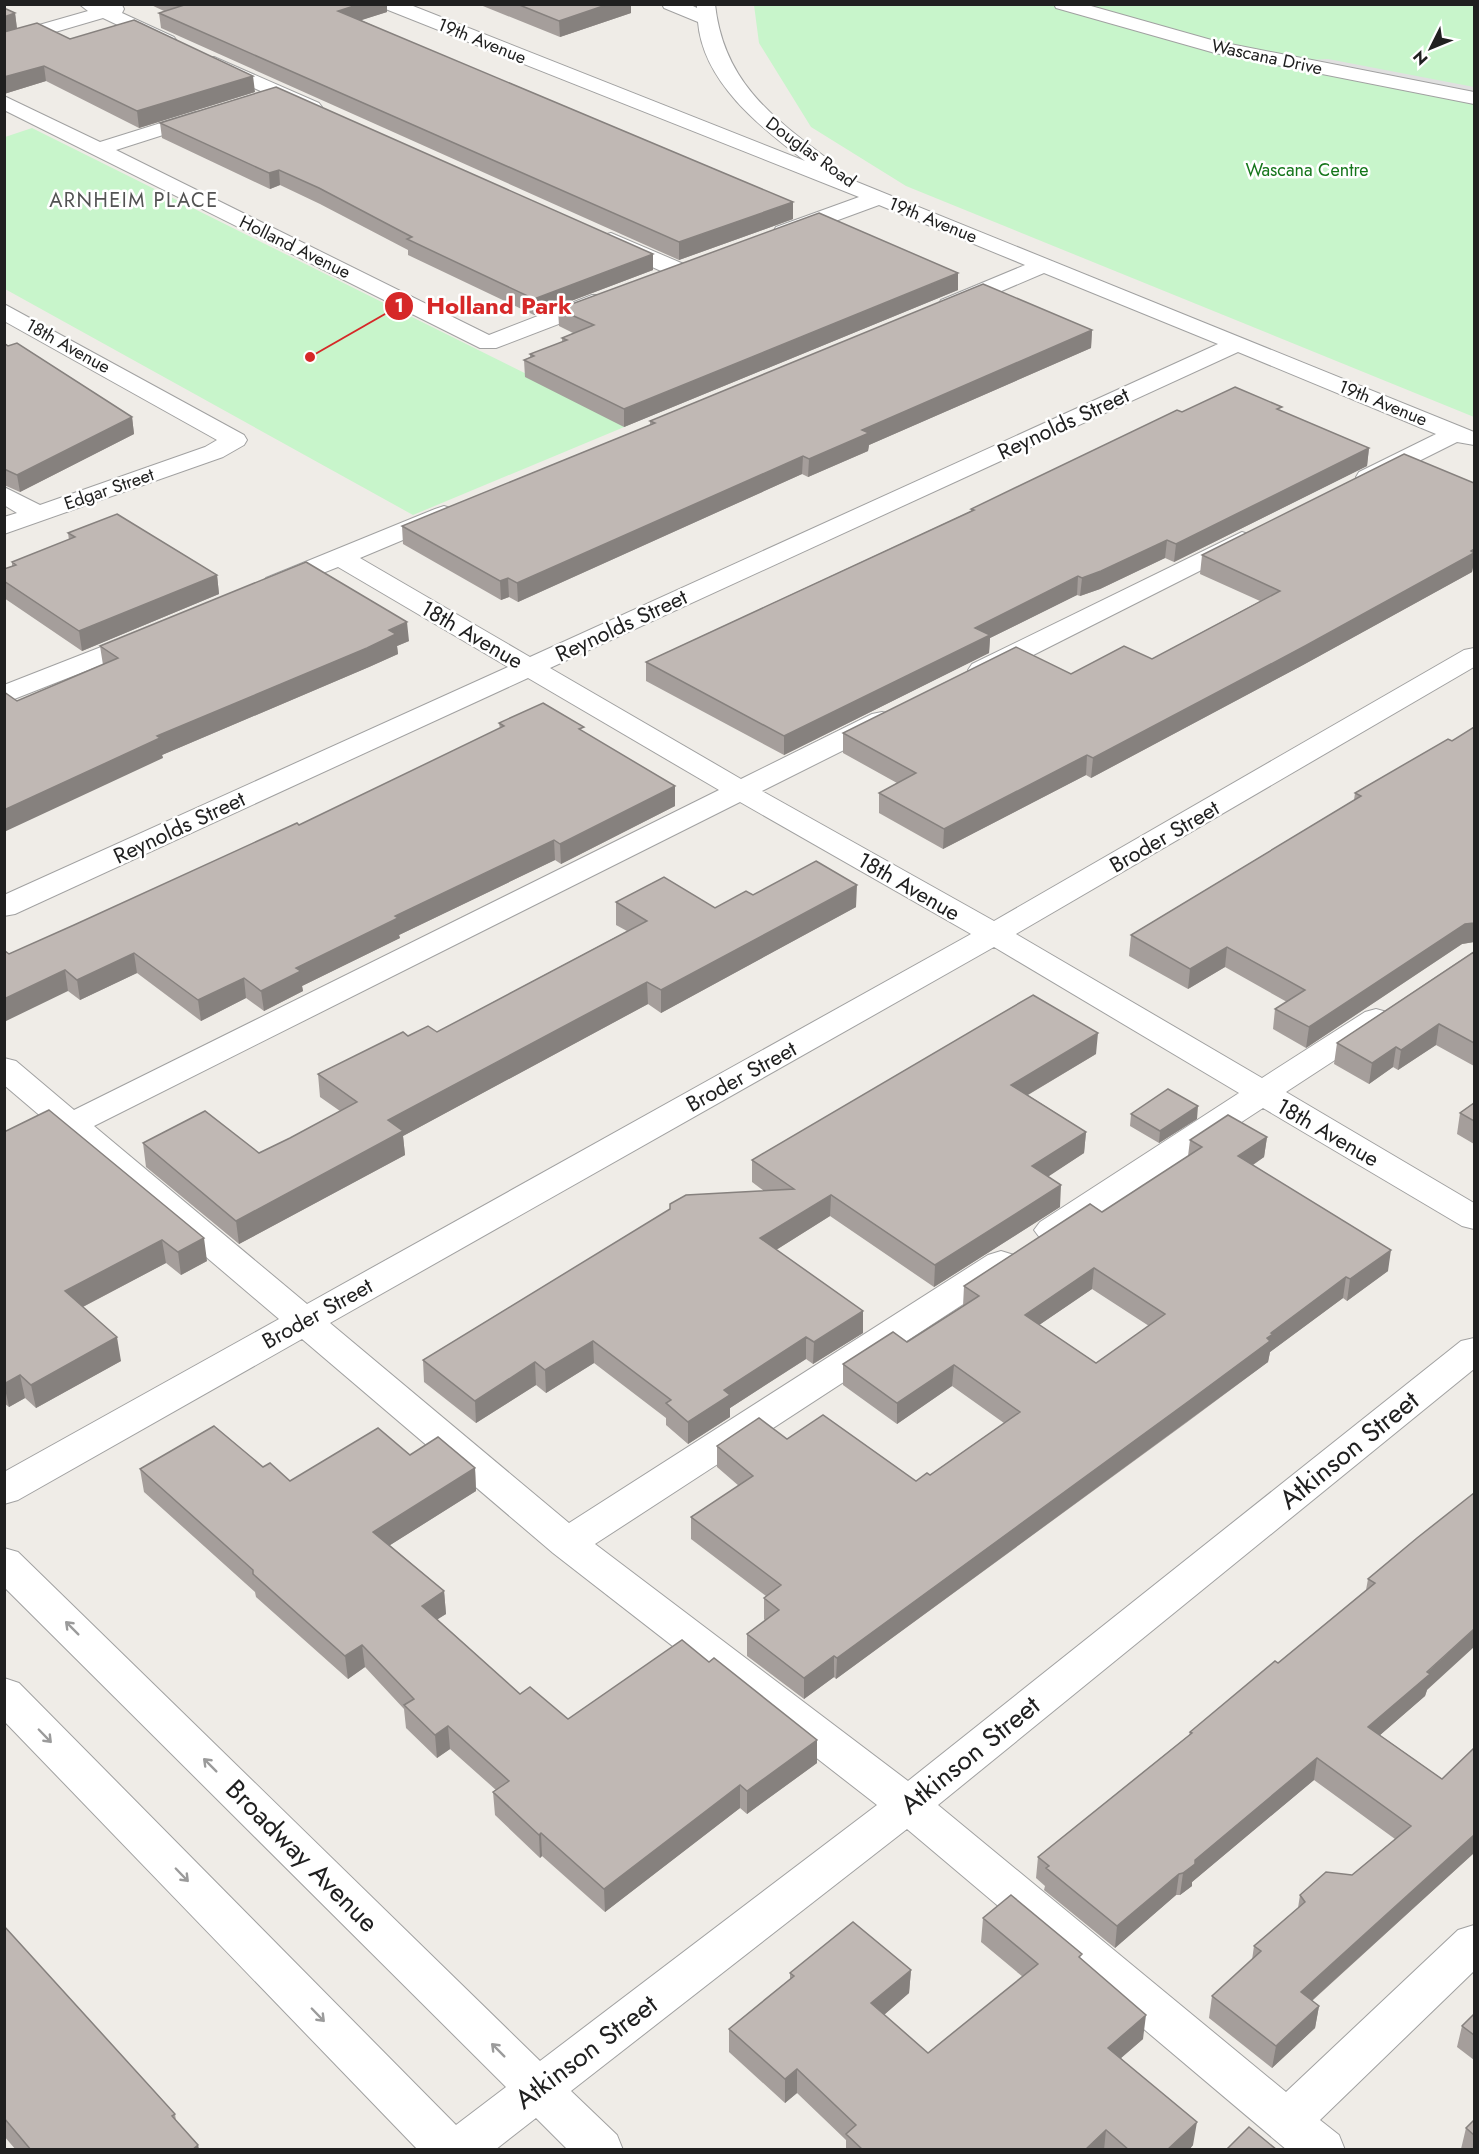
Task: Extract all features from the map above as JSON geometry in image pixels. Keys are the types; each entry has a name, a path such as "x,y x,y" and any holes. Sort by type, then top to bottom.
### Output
{"street":[{"path":"4,41 96,8 132,4"},
{"name":"19th Avenue","path":"390,4 878,198 1465,437"},
{"path":"670,4 706,11"},
{"name":"Wascana Drive","path":"1063,4 1134,26 1215,46 1474,98"},
{"path":"96,8 333,117"},
{"name":"Douglas Road","path":"706,11 711,41 721,66 737,90 758,113 781,134 830,170 878,198"},
{"path":"256,100 279,93"},
{"name":"Holland Avenue","path":"4,102 488,343 622,291"},
{"path":"98,149 223,110"},
{"path":"4,124 31,116"},
{"path":"767,238 878,198"},
{"path":"592,231 678,270"},
{"path":"645,283 700,262"},
{"path":"923,315 1044,265"},
{"name":"18th Avenue","path":"4,311 235,440 214,452"},
{"name":"Reynolds Street","path":"4,907 1237,344"},
{"path":"1349,486 1465,437"},
{"name":"Edgar Street","path":"4,526 214,452"},
{"path":"4,494 37,514"},
{"path":"254,593 463,506"},
{"path":"954,684 1264,529"},
{"name":"18th Avenue","path":"341,558 741,791 994,934 1474,1218"},
{"path":"4,695 167,628"},
{"name":"Broder Street","path":"4,1490 994,934 1474,656"},
{"path":"70,1125 901,711"},
{"path":"567,1543 1407,998"},
{"path":"4,1068 567,1543 908,1805 1322,2150"},
{"name":"Atkinson Street","path":"459,2150 908,1805 1474,1350"},
{"name":"Broadway Avenue","path":"4,1562 600,2150"},
{"path":"4,1694 450,2150"},
{"path":"1287,2121 1474,1943"}],"green space":[{"name":"Wascana Centre","path":"754,5 1474,5 1474,417 906,186 811,127 759,43"},
{"path":"32,128 629,425 413,515 5,289 5,137"}],"shaded area":[{"path":"1328,59 1474,87 1474,98 1306,60"}],"building":[{"path":"182,4 360,4 338,11 793,202 679,242 159,13 184,5"},
{"path":"517,4 609,4 559,21"},
{"path":"4,8 15,13 4,17"},
{"path":"134,20 253,76 137,111 44,66 4,77 4,32 37,23 70,39"},
{"path":"276,87 653,254 534,299 407,239 412,237 319,188 279,170 269,173 160,123"},
{"path":"819,213 958,273 624,409 524,360 534,356 530,354 567,340 562,338 594,325 558,309"},
{"path":"983,284 1092,330 862,430 869,433 809,459 803,456 517,583 508,578 500,581 402,526 655,423 650,421"},
{"path":"4,343 8,346 17,343 132,417 17,475 4,469"},
{"path":"1235,387 1282,407 1277,409 1369,448 1176,544 1167,540 1101,571 1082,578 1078,576 975,628 990,635 784,736 646,662 974,510 971,509 1177,410 1182,412"},
{"path":"1404,454 1474,483 1474,549 1471,551 1474,553 1305,646 1093,758 1087,755 944,829 879,793 916,773 843,733 1016,647 1071,674 1124,646 1152,659 1280,591 1202,555"},
{"path":"117,514 217,575 79,631 4,581 4,569 16,565 12,562 75,537 68,533"},
{"path":"306,562 407,622 389,630 396,634 367,648 157,736 160,738 4,810 4,692 17,701 118,658 100,646"},
{"path":"543,703 584,727 579,729 675,786 560,844 554,840 395,916 398,918 296,968 301,971 261,991 244,978 198,1000 134,953 77,980 65,970 4,999 5,951 9,954 297,823 299,825 504,726 499,723"},
{"path":"1474,727 1474,923 1465,924 1309,1027 1275,1009 1305,990 1227,947 1190,969 1131,935 1361,796 1355,793 1448,739 1452,741"},
{"path":"816,861 857,885 661,990 647,982 388,1120 403,1131 236,1221 143,1143 205,1111 259,1153 357,1102 318,1074 403,1032 408,1036 428,1026 437,1032 647,921 616,902 664,877 715,908 746,891 753,895"},
{"path":"1474,952 1474,1043 1439,1024 1401,1050 1396,1047 1372,1063 1337,1043"},
{"path":"1033,995 1098,1033 1011,1085 1086,1132 1032,1166 1061,1185 935,1265 831,1195 760,1238 863,1311 814,1342 806,1337 724,1390 730,1395 688,1422 666,1403 671,1400 593,1341 545,1370 535,1362 475,1401 423,1360 670,1209 670,1204 686,1195 794,1189 752,1160"},
{"path":"1168,1089 1198,1106 1160,1131 1131,1114"},
{"path":"1474,1103 1474,1121 1460,1113"},
{"path":"49,1110 204,1238 178,1252 162,1240 65,1291 117,1337 31,1385 20,1375 4,1384 4,1132"},
{"path":"1228,1115 1267,1137 1238,1156 1391,1250 1350,1279 1346,1277 1271,1333 1273,1334 1267,1338 1270,1341 1189,1401 837,1658 834,1656 804,1678 747,1634 779,1610 764,1598 781,1585 691,1517 753,1476 717,1446 759,1418 787,1439 823,1415 916,1481 927,1473 930,1475 1020,1412 954,1365 897,1403 843,1364 893,1332 907,1342 979,1296 964,1286 1090,1204 1102,1212 1202,1147 1190,1140","holes":["1094,1268 1165,1314 1096,1363 1025,1315"]},
{"path":"214,1426 263,1467 270,1463 290,1481 378,1428 410,1455 438,1437 475,1468 373,1532 444,1591 422,1606 520,1694 530,1687 568,1719 682,1640 709,1662 714,1658 817,1740 747,1791 740,1785 604,1889 541,1833 539,1835 493,1792 509,1781 448,1726 435,1735 404,1705 414,1699 362,1645 345,1656 140,1469"},
{"path":"1474,1493 1474,1629 1427,1672 1430,1674 1368,1727 1442,1779 1474,1748 1474,1835 1301,1992 1319,2006 1276,2046 1212,1996 1261,1951 1254,1946 1305,1902 1300,1895 1326,1872 1352,1875 1411,1826 1317,1758 1195,1860 1195,1864 1179,1874 1117,1926 1046,1868 1049,1866 1038,1857 1192,1733 1190,1732 1275,1661 1278,1663 1375,1583 1368,1579"},
{"path":"1011,1895 1082,1954 1079,1957 1146,2015 1108,2048 1197,2122 1167,2150 1129,2150 1106,2130 1085,2150 863,2150 846,2134 856,2125 797,2069 785,2079 729,2029 794,1976 790,1973 853,1922 911,1970 871,2003 928,2053 1038,1964 983,1918"},
{"path":"4,1926 175,2114 172,2116 198,2145 192,2150 31,2150 4,2118"},
{"path":"1474,2014 1474,2035 1462,2026"},
{"path":"1474,2120 1474,2135 1466,2128"},
{"path":"1249,2127 1277,2150 1226,2150"}],"place":[{"name":"Holland Park","path":"310,357"}],"district":[{"name":"ARNHEIM PLACE","path":"134,200"}]}
